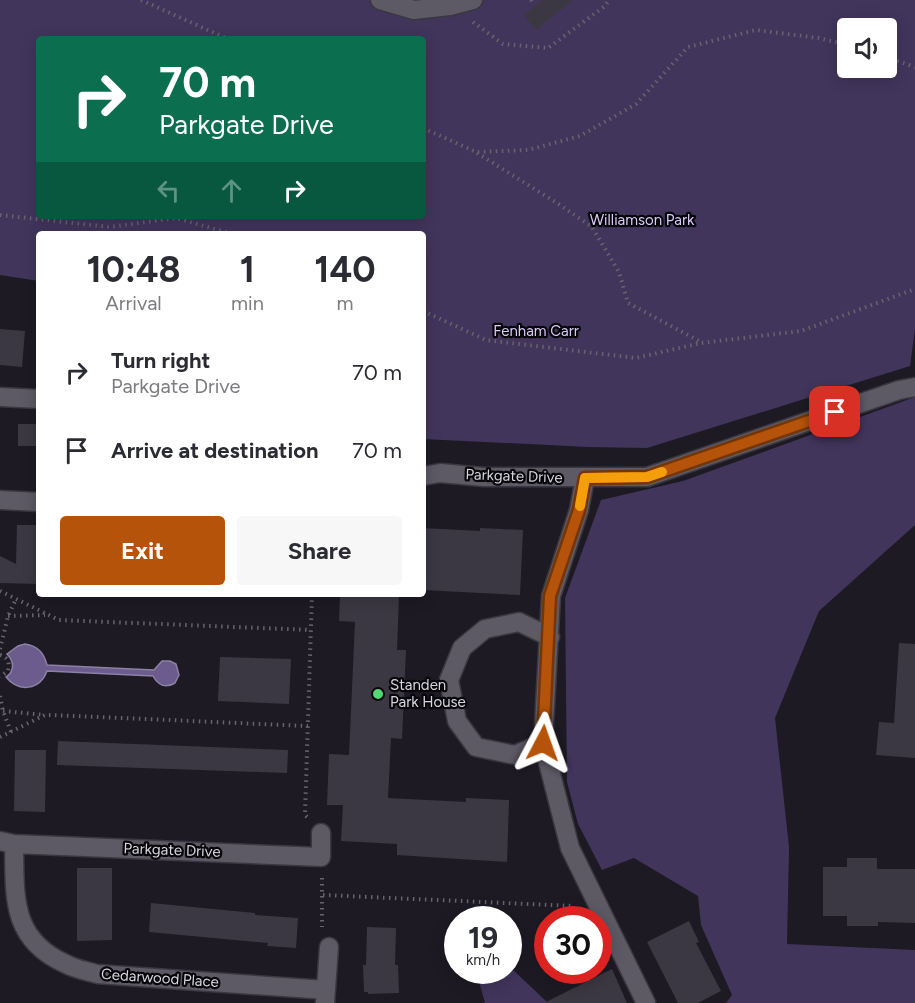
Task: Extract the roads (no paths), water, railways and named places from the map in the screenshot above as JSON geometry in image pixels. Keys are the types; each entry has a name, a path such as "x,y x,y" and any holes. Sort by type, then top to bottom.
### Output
{"street":[{"path":"380,0 414,10 450,6 473,0"},
{"name":"Parkgate Drive","path":"426,475 440,473 484,477 647,477 888,394 915,387"},
{"path":"0,397 36,399"},
{"path":"585,478 579,510 550,596 550,637 543,743 570,848 646,1003"},
{"path":"0,500 36,501"},
{"path":"543,743 515,755 476,747 457,721 448,680 462,648 485,629 519,622 550,637"},
{"name":"Parkgate Drive","path":"7,842 321,857 321,833"},
{"name":"Cedarwood Place","path":"7,842 15,900 21,922 38,949 66,965 97,974 326,996 329,947"}],"place":[{"name":"Standen Park House","path":"378,694"}],"park label":[{"name":"Williamson Park","path":"642,220"},
{"name":"Fenham Carr","path":"536,331"}]}
